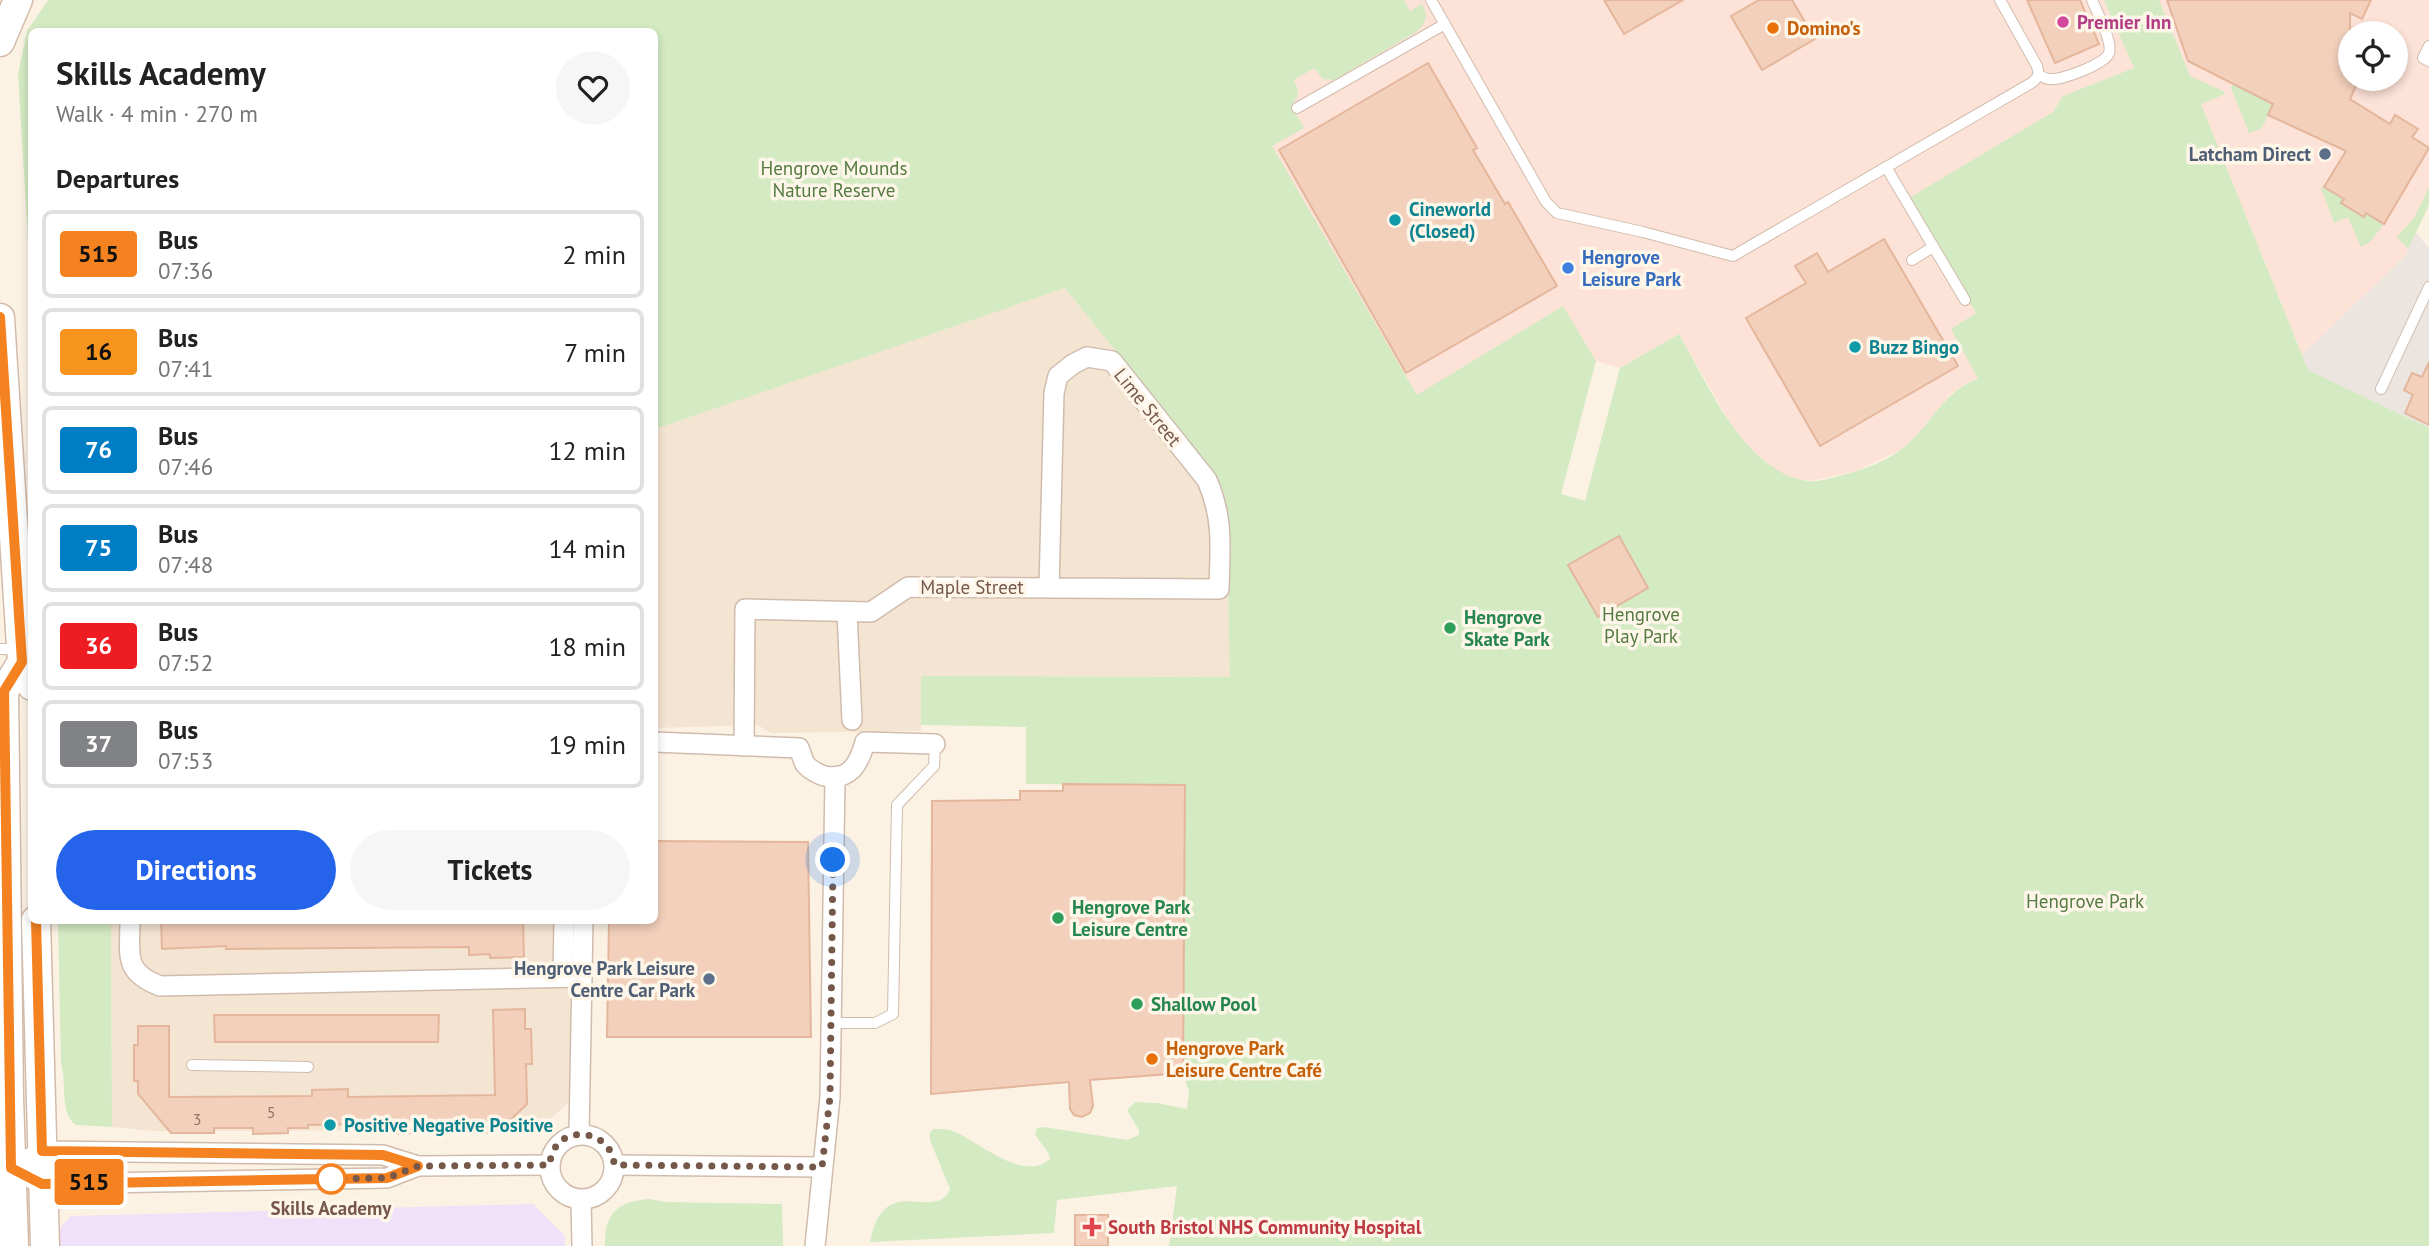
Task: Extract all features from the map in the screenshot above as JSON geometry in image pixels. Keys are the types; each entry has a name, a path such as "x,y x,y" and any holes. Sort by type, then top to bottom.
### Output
{"street":[{"path":"0,8 11,0"},
{"path":"0,42 18,0"},
{"path":"0,318 17,649 4,691 6,1169 13,1246"},
{"name":"Lime Street","path":"1049,588 1054,393 1058,376 1087,357 1112,361 1207,480 1215,498 1221,524 1219,589"},
{"name":"Maple Street","path":"744,746 745,609 871,612 908,587 1219,589"},
{"path":"847,613 852,720"},
{"path":"658,741 799,748 805,764 818,775 835,778 845,775 855,767 861,758 865,742 935,744"},
{"path":"814,1246 830,1097 835,778"},
{"path":"36,924 45,1246"},
{"path":"130,924 130,957 135,971 143,979 160,986 572,977"},
{"path":"565,924 572,977 579,1134"},
{"path":"572,977 582,924"},
{"path":"579,1134 595,1136 609,1148 615,1165 610,1184 598,1195 582,1200 568,1197 553,1184 549,1165 552,1152 562,1140 579,1134"},
{"path":"6,1169 42,1151 383,1155 418,1166 549,1165"},
{"path":"615,1165 822,1167"},
{"path":"6,1169 42,1184 387,1178 418,1166"},
{"path":"582,1200 582,1246"}],"lane":[{"path":"1432,0 1546,202 1557,213 1733,256 2033,82 2039,75"},
{"path":"2000,0 2037,66 2039,75"},
{"path":"2039,75 2059,79 2105,60 2110,52 2109,40 2092,0"},
{"path":"1297,108 1445,24"},
{"path":"2429,46 2423,58 2429,61"},
{"path":"1886,167 1965,300"},
{"path":"1912,260 1933,247"},
{"path":"2381,388 2429,287"},
{"path":"830,1023 875,1023 893,1014 897,805 934,766 935,744"},
{"path":"192,1065 308,1067"}],"shaded area":[{"name":"Hengrove Leisure Park","path":"1181,0 2104,0 2135,68 2063,96 2053,112 1977,314 1978,379 1966,383 1949,396 1902,449 1857,471 1811,481 1790,477 1772,468 1739,438 1679,334 1620,368 1596,361 1563,307 1388,413"},
{"name":"Latcham Direct","path":"2159,0 2429,0 2429,205 2405,256 2302,355"},
{"path":"2416,233 2429,248 2429,428 2308,370 2302,355 2405,256"},
{"path":"1065,288 1215,475 1223,491 1231,677 921,676 921,731 771,733 758,725 658,728 658,428"},
{"path":"111,924 574,924 572,1099 539,1130 152,1131 112,1127"},
{"path":"533,1204 565,1236 565,1246 58,1246 57,1231 71,1216"}],"green space":[{"name":"Hengrove Park","path":"48,0 1404,0 1410,11 1422,4 1425,19 1416,32 1334,80 1323,79 1314,68 1294,80 1298,93 1291,105 1304,128 1272,146 1417,395 1563,306 1596,361 1561,494 1585,501 1620,368 1679,334 1731,424 1747,445 1786,475 1809,481 1828,479 1861,470 1904,447 1956,391 1978,379 1951,329 1976,313 1909,198 2053,112 2063,96 2134,68 2104,0 2159,0 2190,76 2225,94 2201,104 2308,370 2429,428 2429,1246 1169,1246 1177,1186 1057,1200 1054,1233 870,1242 877,1220 886,1208 898,1202 933,1202 943,1198 950,1189 930,1140 930,1132 934,1129 950,1130 999,1157 1026,1166 1038,1165 1050,1159 1035,1134 1037,1128 1127,1140 1139,1135 1139,1130 1127,1110 1135,1102 1187,1109 1189,1092 1183,1073 1185,785 1026,784 1026,727 921,725 921,676 1230,677 1226,501 1215,475 1065,288 658,428 658,28 29,28"},
{"name":"Hengrove Park","path":"28,30 28,241 18,74"},
{"path":"2233,84 2273,104 2262,128 2249,133 2231,88"},
{"path":"2324,187 2344,199 2342,204 2363,217 2366,213 2384,224 2370,242 2361,247 2348,217 2334,223 2321,188"},
{"path":"2429,188 2429,205 2408,249 2397,237 2414,218"},
{"path":"58,924 111,924 112,1127 76,1125 71,1120 65,1106 61,1064"},
{"path":"650,1199 666,1202 782,1204 783,1246 605,1246 607,1225 615,1211 629,1203"}],"building":[{"path":"1604,0 1683,0 1624,34"},
{"name":"Domino's","path":"1759,0 1792,0 1815,39 1762,70 1731,16"},
{"name":"Premier Inn","path":"2027,0 2080,0 2099,44 2055,63"},
{"path":"2167,0 2371,0 2362,19 2350,13 2350,21 2338,21 2338,91 2354,91 2350,99 2390,124 2395,115 2418,129 2412,137 2429,148 2384,224 2366,213 2364,217 2341,203 2344,199 2324,187 2346,151 2268,115 2273,104 2188,61"},
{"name":"Cineworld (Closed)","path":"1428,63 1477,148 1473,150 1505,204 1508,202 1557,286 1406,373 1279,150"},
{"name":"Buzz Bingo","path":"1884,239 1958,366 1820,446 1746,318 1806,283 1795,266 1817,253 1828,272"},
{"path":"2429,362 2429,425 2405,413 2413,395 2404,390 2412,373 2422,377"},
{"path":"1619,536 1648,588 1598,617 1568,565"},
{"name":"Hengrove Park Leisure Centre","path":"1063,784 1185,785 1183,1073 1090,1080 1093,1106 1090,1113 1082,1117 1074,1115 1070,1109 1069,1082 931,1094 932,801 1020,800 1020,791 1063,791"},
{"name":"Hengrove Park Leisure Centre Car Park","path":"658,841 808,842 811,1037 607,1037 609,924 658,924"},
{"path":"161,924 523,924 524,957 490,958 490,954 469,955 469,947 226,949 226,946 162,949"},
{"path":"525,1009 525,1029 531,1029 532,1064 526,1064 527,1104 502,1128 488,1128 488,1133 455,1133 455,1129 415,1129 415,1133 381,1134 381,1128 361,1128 361,1124 308,1125 308,1128 288,1128 288,1133 253,1134 253,1128 214,1128 214,1133 171,1133 138,1094 138,1081 134,1081 134,1045 138,1045 138,1026 169,1026 169,1097 312,1096 312,1090 348,1089 348,1097 495,1095 493,1010"},
{"path":"214,1015 439,1015 438,1042 215,1042"},
{"name":"South Bristol NHS Community Hospital","path":"1075,1215 1108,1215 1108,1246 1075,1246"}],"bus line":[{"name":"515","path":"0,317 22,662 4,691 11,1168 42,1184 387,1178 418,1166 383,1155 42,1151 36,924"}],"place":[{"name":"Premier Inn","path":"2063,22"},
{"name":"Domino's","path":"1773,28"},
{"name":"Latcham Direct","path":"2325,154"},
{"name":"Cineworld (Closed)","path":"1395,220"},
{"name":"Hengrove Leisure Park","path":"1568,268"},
{"name":"Buzz Bingo","path":"1855,347"},
{"name":"Hengrove Skate Park","path":"1450,628"},
{"name":"Hengrove Park Leisure Centre","path":"1058,918"},
{"name":"Hengrove Park Leisure Centre Car Park","path":"709,979"},
{"name":"Shallow Pool","path":"1137,1004"},
{"name":"Hengrove Park Leisure Centre Café","path":"1152,1059"},
{"name":"Positive Negative Positive","path":"330,1125"},
{"name":"Skills Academy","path":"331,1179"},
{"name":"South Bristol NHS Community Hospital","path":"1092,1227"}],"route":[{"path":"331,1179 387,1178 418,1166 549,1165 552,1152 562,1140 579,1134 595,1136 609,1148 615,1165 822,1167 830,1097 833,860"}],"park label":[{"name":"Hengrove Mounds Nature Reserve","path":"834,179"},
{"name":"Hengrove Play Park","path":"1641,625"}]}
